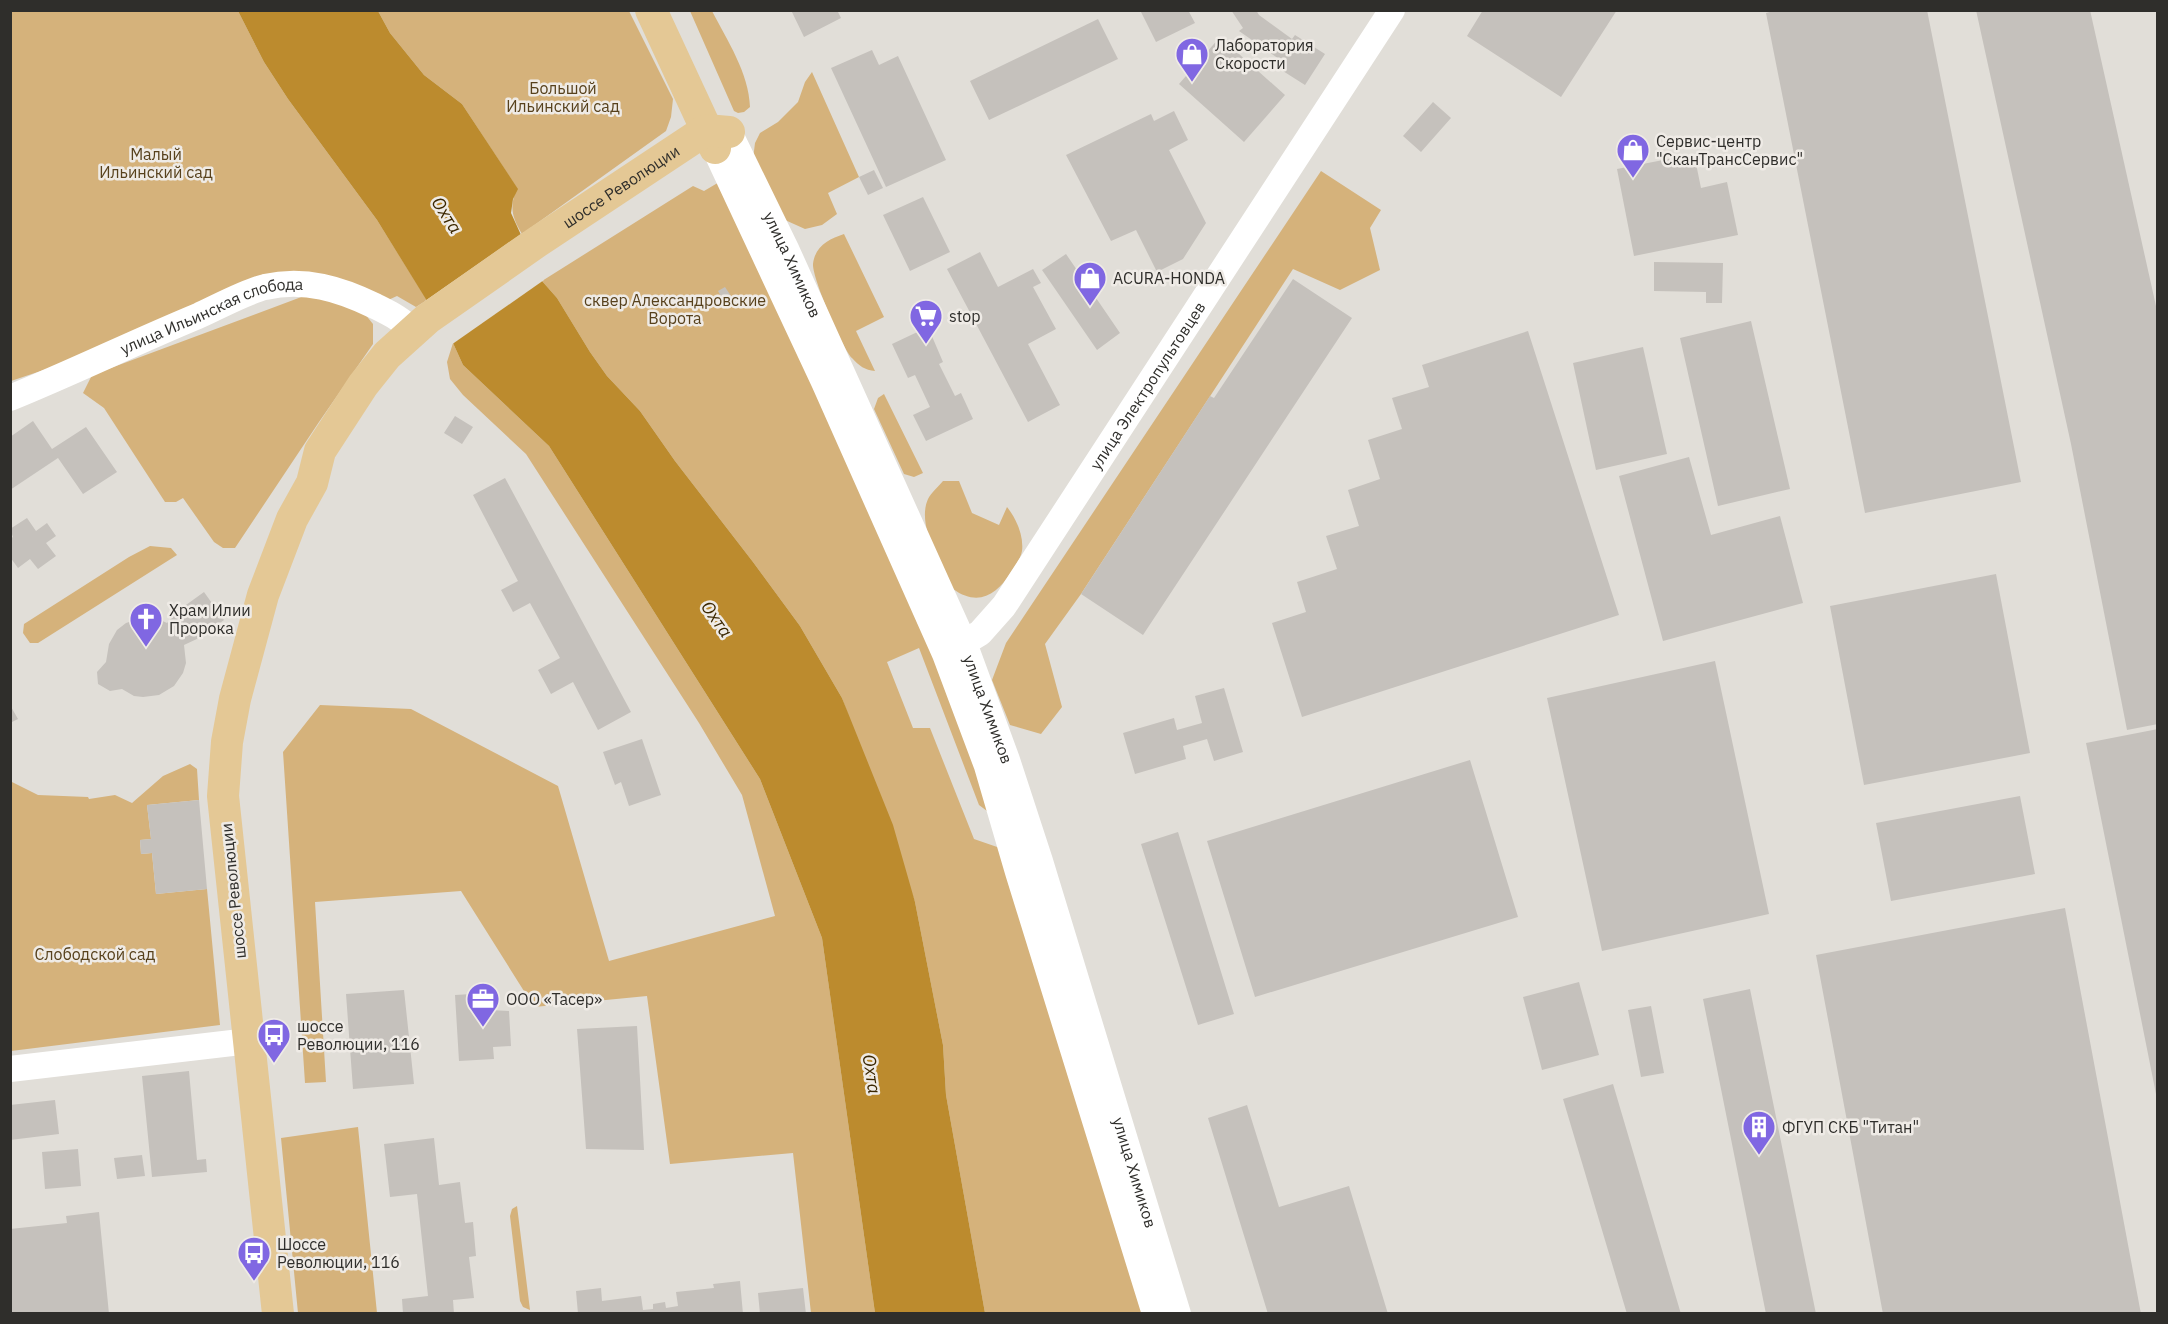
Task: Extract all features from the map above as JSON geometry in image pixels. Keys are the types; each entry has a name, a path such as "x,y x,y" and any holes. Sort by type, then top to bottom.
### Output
{"main road":[{"path":"651,10 717,137"},
{"path":"673,10 717,137"},
{"name":"шоссе Революции","path":"278,1314 223,796 226,742 263,595 292,519 312,483 334,460 418,350 426,328 717,137"}],"street":[{"name":"улица Электропультовцев","path":"955,648 980,633 1004,606 1392,10"},
{"name":"улица Химиков","path":"717,137 824,382 955,648 1007,760 1042,867 1178,1314"},
{"name":"улица Ильинская слобода","path":"10,398 265,287 296,284 335,288 405,322 426,328"},
{"name":"улица Химиков","path":"955,648 1018,872 1155,1314"},
{"path":"10,1069 249,1041"}],"green space":[{"name":"Малый Ильинский сад","path":"11,11 238,11 264,62 288,99 377,220 427,300 416,307 397,296 386,301 323,276 11,381"},
{"name":"Большой Ильинский сад","path":"378,11 629,11 673,99 671,117 666,131 522,234 513,212 513,201 517,188 462,104 424,75 390,33"},
{"path":"690,11 712,11 724,33 746,82 750,107 744,112 734,111"},
{"path":"812,72 859,177 828,193 837,214 822,225 805,229 785,220 753,159 755,143 760,133 778,122 798,102 805,82"},
{"path":"1321,171 1381,210 1370,228 1380,270 1340,290 1293,269 1081,594 1045,644 1062,707 1041,734 1010,725 992,680 1006,643"},
{"name":"сквер Александровские Ворота","path":"721,181 929,644 992,811 987,811 979,805 919,648 887,662 913,728 930,728 974,839 1000,848 1145,1313 985,1313 946,1095 943,1045 915,902 842,698 800,626 640,411 607,376 557,298 542,281 693,186 704,191"},
{"path":"844,234 884,317 856,331 875,371 860,365 847,352 828,312 814,271 814,258 820,248 833,238"},
{"path":"304,296 328,296 360,308 373,324 373,344 235,548 223,548 214,542 183,498 176,502 165,502 104,408 83,393 92,375"},
{"path":"453,343 463,365 549,446 760,779 822,938 875,1313 811,1313 793,1153 670,1164 647,996 534,1007 461,891 315,902 326,1082 305,1083 283,752 320,705 411,709 558,786 609,961 775,916 742,795 699,723 526,454 463,395 450,379 447,362"},
{"path":"884,394 923,473 914,477 904,474 874,409 878,398"},
{"path":"943,481 959,481 972,513 999,525 1007,507 1019,528 1022,545 1019,559 1000,587 986,596 971,597 953,589 932,545 925,521 925,510 929,497"},
{"path":"150,546 171,548 177,555 38,643 30,643 23,633 24,624"},
{"name":"Слободской сад","path":"190,764 197,769 199,800 147,805 151,839 140,840 141,854 152,853 156,894 207,889 220,1025 11,1051 10,781 38,795 88,797 89,799 115,795 132,803 163,776"},
{"path":"358,1127 377,1313 298,1313 281,1138"},
{"path":"517,1206 530,1310 523,1307 520,1301 510,1216 512,1209"}],"water":[{"name":"Охта","path":"238,11 378,11 390,33 424,75 462,104 518,189 513,199 511,213 542,281 557,298 607,376 640,411 800,626 842,698 893,825 915,902 943,1045 946,1095 985,1313 875,1313 822,938 760,779 549,446 463,365 453,343 377,220 288,99 264,62"}],"pier":[{"path":"524,232 544,280 451,345 425,301"}],"building":[{"path":"791,10 837,10 841,18 804,37"},
{"path":"1140,10 1188,10 1195,23 1156,42"},
{"path":"1231,10 1256,10 1259,15 1292,39 1295,35 1325,54 1305,85 1275,66 1279,59 1239,31 1243,28"},
{"path":"1483,10 1617,10 1561,97 1467,36"},
{"path":"1777,10 1927,10 2021,482 1865,513 1766,13"},
{"path":"1976,10 2090,10 2158,315 2158,724 2127,730 2071,444"},
{"path":"1098,19 1118,59 989,120 970,81"},
{"path":"1220,37 1285,95 1244,142 1179,84"},
{"path":"872,50 879,65 898,56 946,160 886,187 831,68"},
{"path":"1433,102 1451,118 1421,152 1403,136"},
{"path":"1174,111 1188,140 1169,150 1206,223 1183,259 1157,272 1136,230 1111,241 1066,155 1151,114 1154,121"},
{"path":"1694,154 1701,188 1727,182 1738,235 1634,256 1617,169"},
{"path":"874,170 883,188 868,195 859,177"},
{"path":"923,197 950,252 910,271 883,215"},
{"path":"980,252 998,287 1033,269 1041,283 1033,287 1056,329 1028,344 1060,405 1028,422 947,269"},
{"path":"1066,254 1120,333 1097,350 1042,270"},
{"path":"1654,262 1723,263 1722,303 1706,303 1706,292 1654,291"},
{"path":"1293,279 1352,318 1143,635 1081,594 1210,396 1214,398"},
{"path":"725,287 731,296 723,300 718,291"},
{"path":"1751,321 1790,489 1718,506 1680,338"},
{"path":"928,327 943,362 939,364 955,396 961,393 973,419 926,441 913,415 930,407 915,375 908,378 892,344"},
{"path":"1528,331 1619,615 1302,717 1272,623 1306,612 1297,582 1337,569 1326,536 1359,526 1348,490 1380,479 1368,440 1402,429 1392,398 1429,387 1422,365"},
{"path":"1643,347 1667,454 1596,470 1573,363"},
{"path":"455,416 473,427 462,444 444,433"},
{"path":"33,421 52,449 86,427 117,472 83,494 58,458 10,490 10,437"},
{"path":"1689,457 1711,535 1780,516 1803,603 1663,641 1619,476"},
{"path":"505,478 631,712 598,730 573,682 551,694 538,670 560,658 530,603 513,612 501,590 518,581 473,495"},
{"path":"27,518 36,531 47,523 56,536 46,543 56,556 38,569 30,559 18,568 10,557 10,539 13,537 10,529"},
{"path":"1996,574 2030,753 1864,785 1830,606"},
{"name":"Храм Илии Пророка","path":"204,592 224,620 199,638 184,645 186,663 183,673 174,686 159,695 143,697 134,696 122,689 110,691 98,684 97,672 106,662 109,644 117,630 126,623 142,618 158,619 167,623 179,610"},
{"path":"1715,661 1769,914 1602,951 1547,698"},
{"path":"1224,688 1243,752 1214,761 1207,739 1183,746 1186,759 1135,774 1123,733 1174,718 1177,730 1202,723 1195,696"},
{"path":"10,705 18,719 10,723"},
{"path":"2158,729 2158,1093 2156,1094 2086,743"},
{"path":"642,739 661,795 629,806 621,782 615,785 603,752"},
{"path":"1470,760 1518,917 1255,997 1207,841"},
{"path":"2020,796 2035,874 1891,901 1876,823"},
{"path":"199,800 207,889 156,894 152,853 141,854 140,840 151,839 147,805"},
{"path":"1178,832 1234,1014 1198,1025 1141,844"},
{"path":"2065,908 2141,1314 1883,1314 1816,955"},
{"path":"1579,982 1599,1055 1542,1070 1523,997"},
{"name":"ФГУП СКБ \"Титан\"","path":"1750,989 1816,1314 1766,1314 1703,999"},
{"path":"404,990 414,1084 353,1089 346,994"},
{"name":"ООО «Тасер»","path":"488,993 489,1010 509,1011 511,1046 493,1047 494,1059 459,1061 455,995"},
{"path":"1651,1006 1664,1073 1641,1077 1628,1010"},
{"path":"637,1026 644,1150 586,1149 577,1029"},
{"path":"189,1071 197,1160 206,1159 207,1172 152,1177 142,1076"},
{"path":"1613,1084 1681,1314 1627,1314 1563,1099"},
{"path":"55,1100 59,1134 10,1140 10,1105"},
{"path":"1247,1105 1279,1207 1349,1186 1388,1314 1268,1314 1208,1118"},
{"path":"434,1138 439,1185 460,1182 465,1223 473,1222 476,1256 469,1257 474,1298 453,1300 454,1314 403,1314 402,1299 428,1296 417,1194 390,1197 384,1144"},
{"path":"78,1149 81,1186 45,1189 42,1152"},
{"path":"142,1155 145,1176 117,1179 114,1158"},
{"path":"99,1212 109,1314 10,1314 10,1229 67,1223 66,1216"},
{"path":"740,1281 743,1314 578,1314 576,1291 601,1288 602,1301 641,1296 643,1310 653,1309 653,1304 665,1302 666,1308 678,1306 676,1292 714,1288 713,1284"},
{"path":"803,1288 806,1314 760,1314 758,1293"}],"place":[{"name":"Лаборатория Скорости","path":"1192,83"},
{"name":"Сервис-центр \"СканТрансСервис\"","path":"1633,179"},
{"name":"ACURA-HONDA","path":"1090,307"},
{"name":"stop","path":"926,345"},
{"name":"Храм Илии Пророка","path":"146,648"},
{"name":"ООО «Тасер»","path":"483,1028"},
{"name":"шоссе Революции, 116","path":"274,1064"},
{"name":"ФГУП СКБ \"Титан\"","path":"1759,1156"},
{"name":"Шоссе Революции, 116","path":"254,1282"}]}
